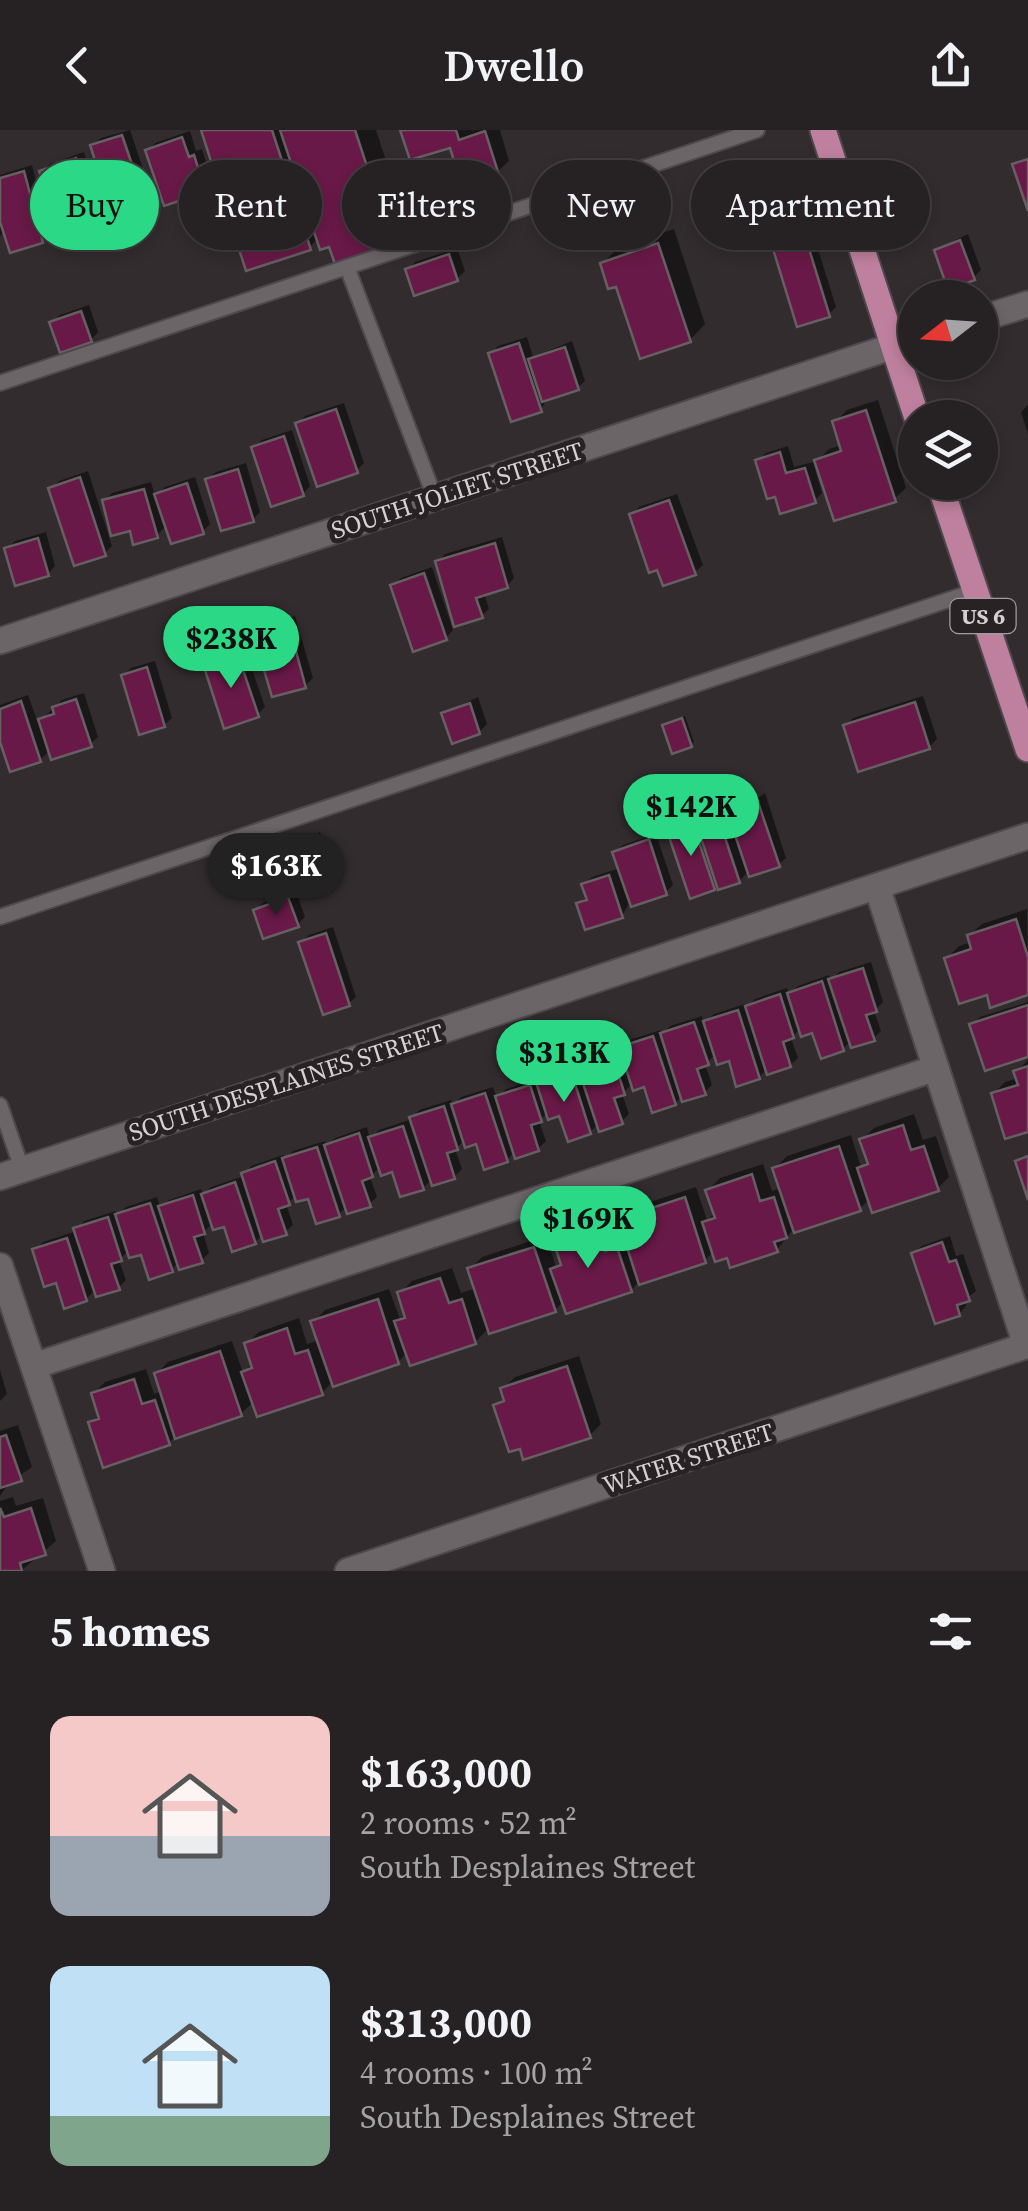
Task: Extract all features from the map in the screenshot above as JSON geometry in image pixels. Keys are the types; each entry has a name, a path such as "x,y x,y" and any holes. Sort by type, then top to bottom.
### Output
{"main road":[{"path":"822,130 898,327"},
{"name":"US 6","path":"945,500 1028,748"}],"street":[{"path":"998,313 1028,304"},
{"name":"SOUTH JOLIET STREET","path":"0,640 898,345"},
{"name":"SOUTH DESPLAINES STREET","path":"11,1173 1028,836"},
{"path":"877,887 1027,1345"},
{"path":"34,1366 936,1068"},
{"path":"0,1266 102,1571"},
{"name":"WATER STREET","path":"348,1571 1027,1345"}],"lane":[{"path":"0,383 757,130"},
{"path":"347,267 434,498"},
{"path":"0,917 975,591"},
{"path":"0,1106 11,1173"}],"building":[{"path":"201,130 272,130 282,160 211,160"},
{"path":"280,130 355,130 365,160 342,160 342,250 378,250 335,264 329,247 322,249 322,160 290,160"},
{"path":"400,130 456,130 459,140 485,131 494,160 454,160 450,148 410,160"},
{"path":"122,135 130,160 95,160 90,145"},
{"path":"182,137 189,157 194,155 196,160 179,160 179,201 164,206 159,191 159,160 148,160 145,150"},
{"path":"1028,159 1028,211 1012,164"},
{"path":"24,171 30,194 30,247 10,253 0,222 0,178"},
{"path":"960,240 975,280 944,280 934,250"},
{"path":"239,250 311,250 246,271"},
{"path":"638,250 660,250 691,342 640,359 616,287 608,289 600,263"},
{"path":"773,250 809,250 830,317 797,327"},
{"path":"449,254 458,281 414,296 405,269"},
{"path":"81,311 92,342 60,353 49,322"},
{"path":"519,343 542,412 511,422 488,353"},
{"path":"565,347 579,390 542,402 528,359"},
{"path":"336,409 358,473 317,487 295,423"},
{"path":"866,410 896,502 834,521 814,460 841,451 832,421"},
{"path":"284,436 304,496 271,507 251,447"},
{"path":"780,452 786,473 805,468 816,503 780,514 775,497 767,499 755,460"},
{"path":"238,469 254,522 221,531 205,479"},
{"path":"80,477 106,556 74,566 48,488"},
{"path":"187,483 204,534 171,544 154,494"},
{"path":"144,489 158,538 133,545 130,531 111,536 102,500"},
{"path":"669,500 696,575 663,586 657,570 649,573 629,514"},
{"path":"38,538 49,576 15,586 4,548"},
{"path":"495,543 508,588 476,598 483,618 454,627 435,561"},
{"path":"424,573 447,640 413,652 390,585"},
{"path":"288,622 306,688 272,697 253,633"},
{"path":"237,652 259,717 224,729 203,664"},
{"path":"147,667 165,727 139,735 121,675"},
{"path":"76,699 92,747 51,760 38,719 54,714 52,707"},
{"path":"21,701 41,762 10,772 0,742 0,709"},
{"path":"915,702 930,749 858,772 843,725"},
{"path":"470,703 480,734 452,744 441,713"},
{"path":"682,718 692,747 672,754 662,725"},
{"path":"757,799 780,867 749,877 729,817 747,810 745,804"},
{"path":"715,807 740,883 718,890 693,814"},
{"path":"691,818 715,890 690,899 666,828"},
{"path":"312,839 324,872 299,881 287,847"},
{"path":"649,839 667,895 631,907 612,852"},
{"path":"609,875 623,918 585,930 576,903 587,900 581,884"},
{"path":"288,897 299,927 263,939 253,910"},
{"path":"1016,919 1028,957 1028,995 990,1008 987,995 959,1004 944,958 971,949 967,935"},
{"path":"326,933 350,1006 323,1015 298,942"},
{"path":"863,968 877,1012 866,1015 875,1041 851,1048 828,979"},
{"path":"822,981 844,1051 821,1059 812,1033 801,1037 787,993"},
{"path":"780,994 794,1038 783,1042 791,1067 767,1075 745,1006"},
{"path":"1028,1005 1028,1057 985,1071 969,1024"},
{"path":"738,1010 760,1079 736,1087 729,1061 717,1065 703,1021"},
{"path":"694,1022 709,1065 697,1069 706,1095 682,1102 660,1033"},
{"path":"653,1036 676,1105 652,1113 644,1087 633,1091 619,1047"},
{"path":"611,1051 625,1095 614,1098 623,1124 599,1132 576,1062"},
{"path":"1028,1066 1028,1132 1005,1139 991,1093 1018,1085 1013,1071"},
{"path":"571,1071 591,1134 568,1142 559,1116 548,1120 536,1082"},
{"path":"530,1085 542,1122 531,1125 539,1151 515,1159 495,1096"},
{"path":"485,1093 508,1162 484,1170 476,1144 465,1148 451,1104"},
{"path":"444,1106 458,1150 447,1153 455,1179 432,1186 409,1117"},
{"path":"903,1125 911,1150 924,1146 939,1191 872,1213 857,1168 868,1164 859,1139"},
{"path":"403,1126 424,1190 400,1197 392,1172 381,1176 368,1137"},
{"path":"359,1133 373,1177 362,1181 371,1207 347,1214 324,1145"},
{"path":"839,1146 861,1211 794,1233 772,1168"},
{"path":"317,1147 340,1217 316,1224 308,1199 296,1202 282,1158"},
{"path":"1028,1156 1028,1200 1015,1161"},
{"path":"275,1161 290,1205 278,1209 287,1235 263,1242 241,1173"},
{"path":"752,1174 760,1201 774,1197 787,1238 774,1242 778,1252 730,1268 727,1258 715,1262 702,1222 715,1218 705,1190"},
{"path":"235,1182 256,1244 232,1252 224,1227 213,1230 201,1194"},
{"path":"193,1195 205,1234 194,1237 203,1263 179,1270 158,1206"},
{"path":"685,1197 706,1263 639,1285 618,1219"},
{"path":"150,1203 173,1272 149,1280 141,1255 129,1258 115,1214"},
{"path":"108,1217 122,1261 111,1264 120,1290 96,1297 73,1228"},
{"path":"596,1226 605,1251 617,1247 632,1292 566,1314 550,1269 561,1265 553,1240"},
{"path":"67,1238 87,1301 64,1309 56,1283 44,1287 32,1249"},
{"path":"942,1242 949,1262 956,1260 970,1301 957,1305 960,1316 935,1324 911,1253"},
{"path":"534,1247 556,1312 489,1334 467,1268"},
{"path":"440,1278 449,1303 462,1299 476,1344 410,1366 394,1321 405,1318 397,1292"},
{"path":"378,1299 399,1364 333,1387 310,1321"},
{"path":"287,1328 295,1354 308,1350 323,1395 257,1417 241,1372 252,1368 244,1343"},
{"path":"220,1351 242,1416 175,1439 154,1373"},
{"path":"567,1366 591,1438 523,1460 520,1449 509,1452 493,1405 504,1401 500,1388"},
{"path":"134,1379 142,1404 155,1400 170,1445 103,1468 88,1422 99,1419 91,1393"},
{"path":"6,1435 22,1481 0,1488 0,1437"},
{"path":"0,1508 4,1517 31,1508 46,1555 20,1563 22,1571 0,1571"}]}
